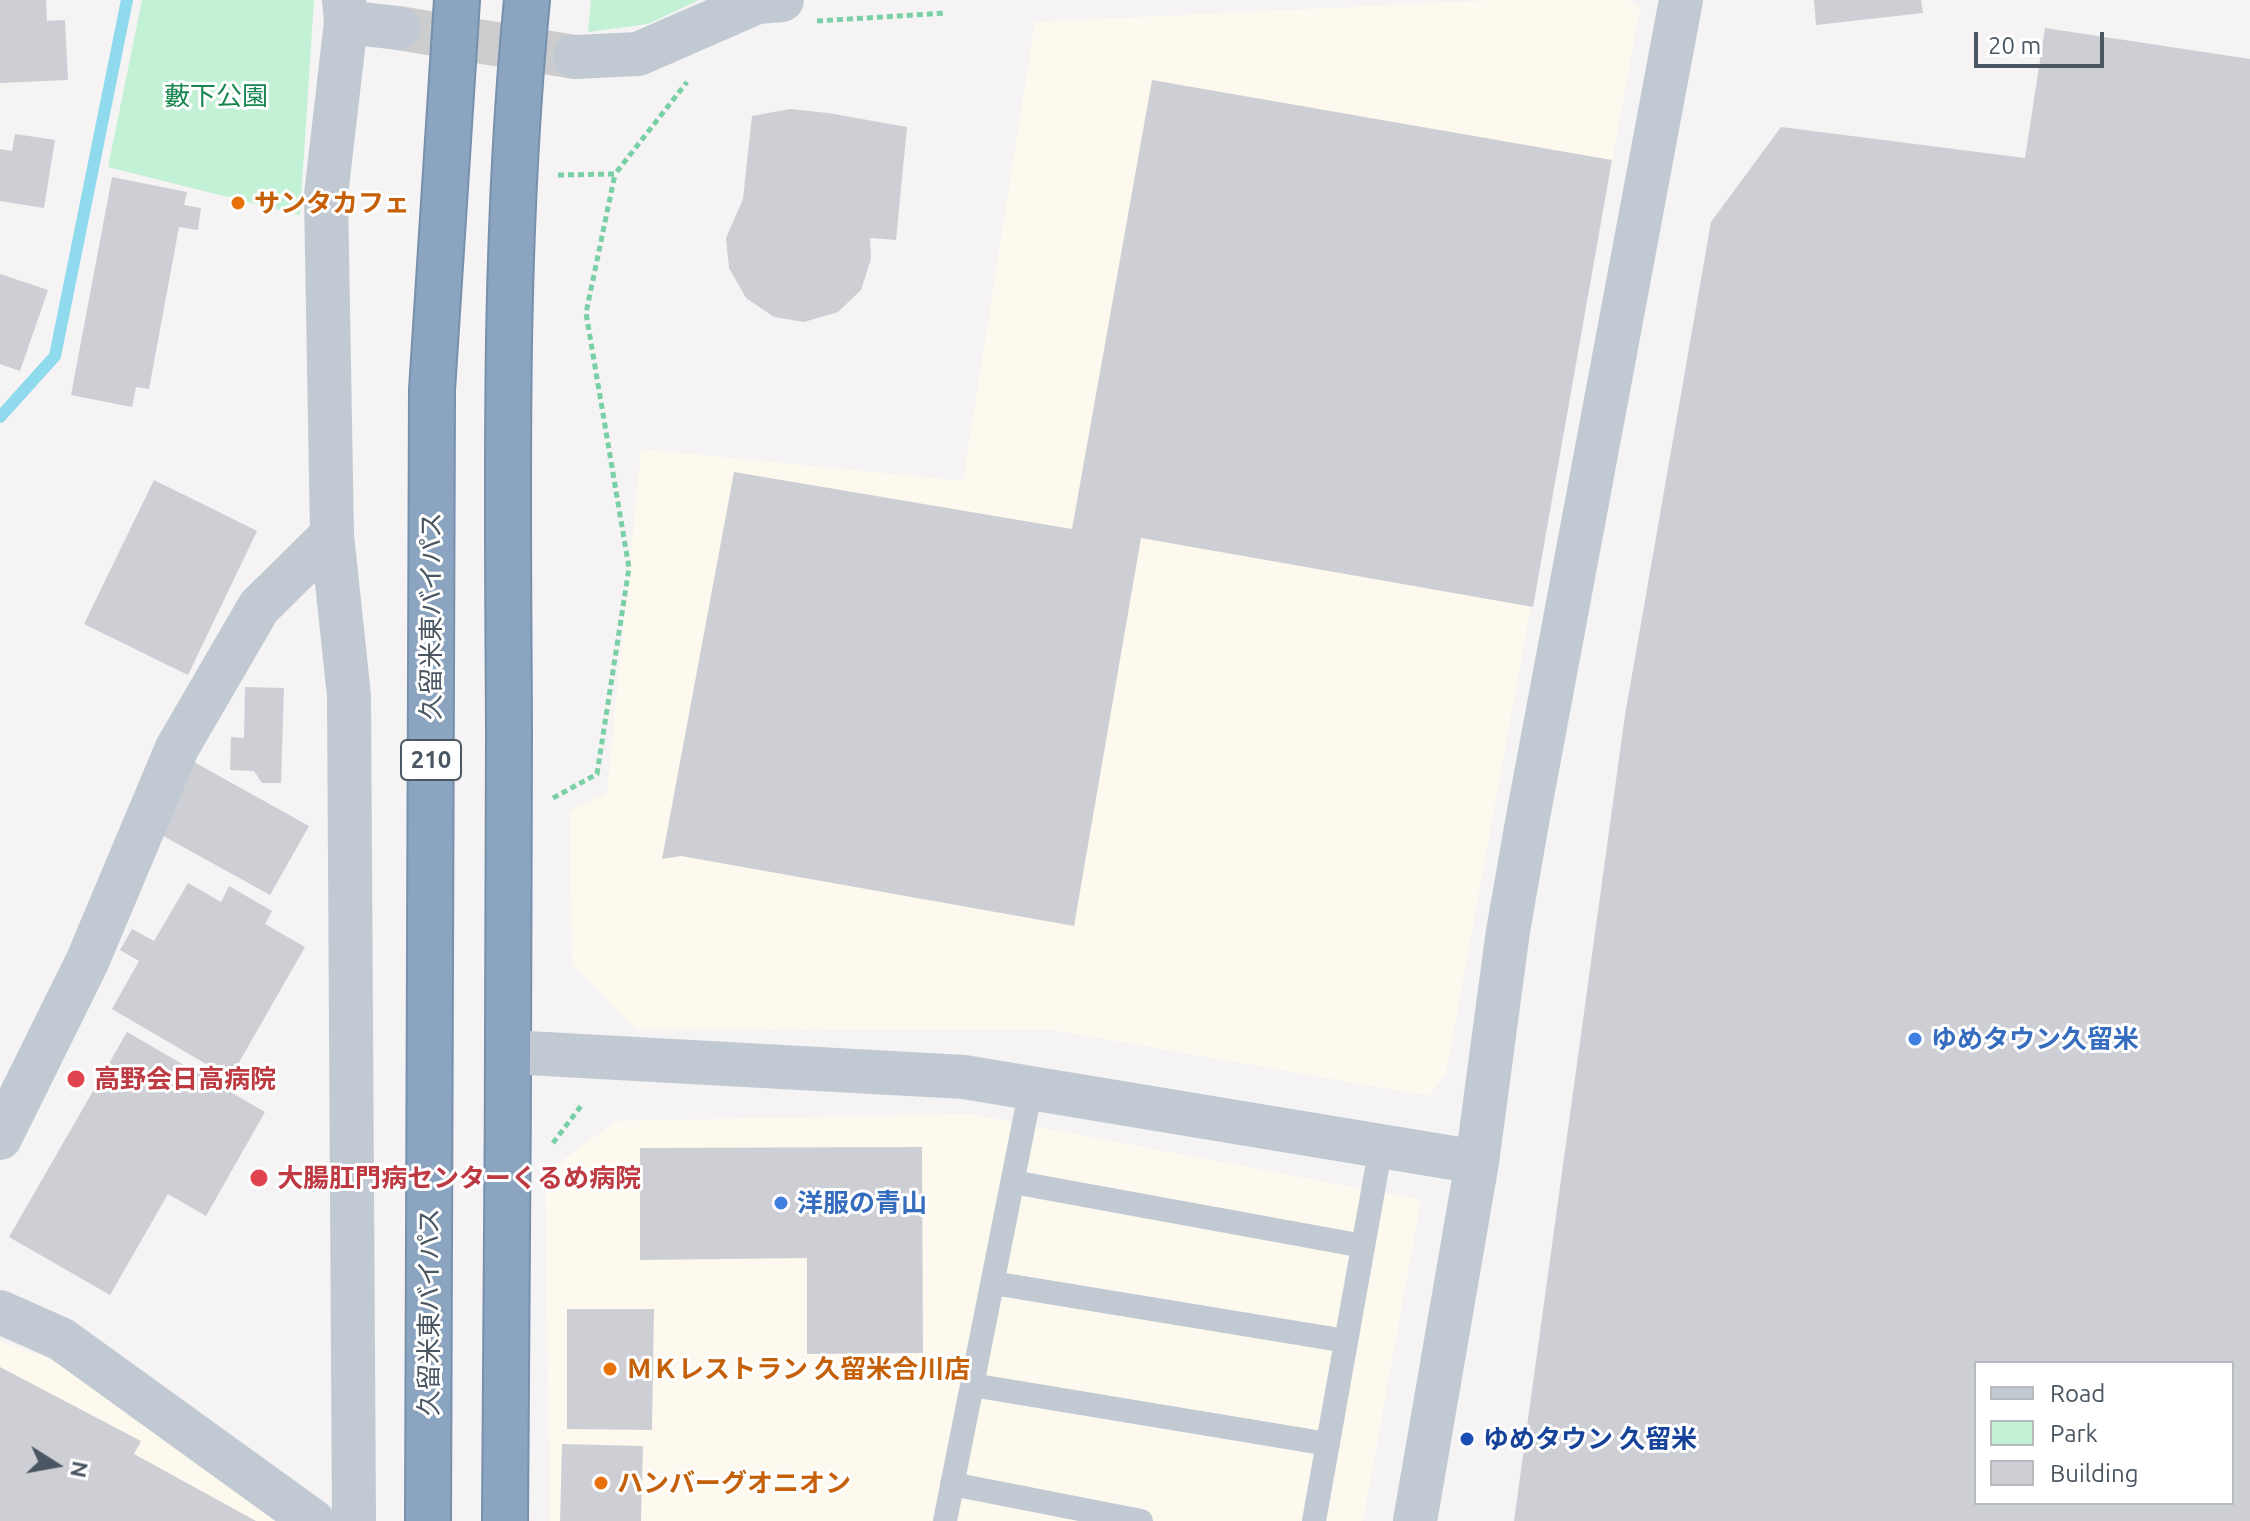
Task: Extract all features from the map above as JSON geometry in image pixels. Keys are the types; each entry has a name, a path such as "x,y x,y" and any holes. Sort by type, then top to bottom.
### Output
{"highway":[{"name":"久留米東バイパス","path":"428,1521 432,390 457,0"},
{"path":"505,1521 509,1052 508,387 513,170 527,0"}],"street":[{"path":"1415,1521 1477,1162 1508,931 1681,0"},
{"path":"575,57 638,54 757,2 798,11"},
{"path":"354,1521 349,696 332,535 326,195 345,11 398,28"},
{"path":"0,1138 87,962 177,748 259,607 332,535"},
{"path":"509,1052 964,1077 1477,1162"},
{"path":"0,1312 61,1339 313,1521"}],"lane":[{"path":"945,1521 1031,1088"},
{"path":"1314,1521 1381,1146"},
{"path":"1013,1182 1363,1246"},
{"path":"993,1283 1346,1341"},
{"path":"972,1385 1328,1444"},
{"path":"952,1484 1141,1521"}],"path":[{"path":"798,11 945,13"},
{"path":"509,822 597,774 629,568 586,313 615,174 688,80"},
{"path":"513,170 554,175 615,174"}],"shaded area":[{"path":"1496,0 1628,0 1640,8 1446,1074 1429,1096 1053,1030 636,1029 572,964 570,811 607,793 641,449 963,481 1035,22"},
{"path":"970,1114 1421,1200 1363,1521 550,1521 545,1173 616,1121"},
{"path":"0,1341 120,1385 294,1521 0,1521"}],"green space":[{"name":"藪下公園","path":"142,0 314,0 300,215 108,167"},
{"path":"591,0 699,0 648,24 588,32"}],"building":[{"path":"0,0 46,0 47,21 65,20 68,80 0,83"},
{"path":"1814,0 1921,0 1923,13 1816,25"},
{"name":"ゆめタウン久留米","path":"2045,28 2250,59 2250,1521 1514,1521 1625,715 1711,222 1781,127 2025,158"},
{"path":"1152,80 1612,160 1533,607 1141,538 1074,926 681,856 662,859 734,472 1072,529"},
{"path":"790,109 907,127 896,240 870,238 871,259 861,290 838,312 804,322 774,317 746,298 729,268 726,238 743,199 752,116"},
{"path":"15,134 55,140 44,208 0,201 0,149 12,151"},
{"path":"112,177 187,192 184,205 201,208 198,230 179,227 149,389 136,387 132,407 71,395"},
{"path":"0,274 48,290 20,371 0,364"},
{"path":"154,480 257,531 188,675 84,624"},
{"path":"245,687 284,688 281,783 262,783 254,771 230,770 231,737 244,738"},
{"path":"194,762 309,826 270,895 156,832"},
{"path":"188,883 221,902 229,886 272,911 265,924 305,947 230,1078 112,1009 139,961 120,950 132,929 154,941"},
{"path":"127,1032 265,1112 206,1216 168,1194 110,1295 9,1237"},
{"name":"洋服の青山","path":"922,1147 923,1353 807,1354 807,1258 640,1260 640,1148"},
{"name":"ＭＫレストラン 久留米合川店","path":"567,1309 654,1309 652,1430 567,1429"},
{"path":"0,1367 141,1441 134,1454 256,1521 0,1521"},
{"name":"ハンバーグオニオン","path":"562,1444 643,1446 641,1521 560,1521"}],"waterway":[{"path":"0,417 55,356 127,0"}],"tunnel":[{"path":"398,28 575,57"}],"place":[{"name":"サンタカフェ","path":"238,203"},
{"name":"ゆめタウン久留米","path":"1915,1039"},
{"name":"高野会日高病院","path":"76,1079"},
{"name":"大腸肛門病センターくるめ病院","path":"259,1178"},
{"name":"洋服の青山","path":"781,1203"},
{"name":"ＭＫレストラン 久留米合川店","path":"610,1369"},
{"name":"ゆめタウン 久留米","path":"1467,1439"},
{"name":"ハンバーグオニオン","path":"601,1483"}]}
